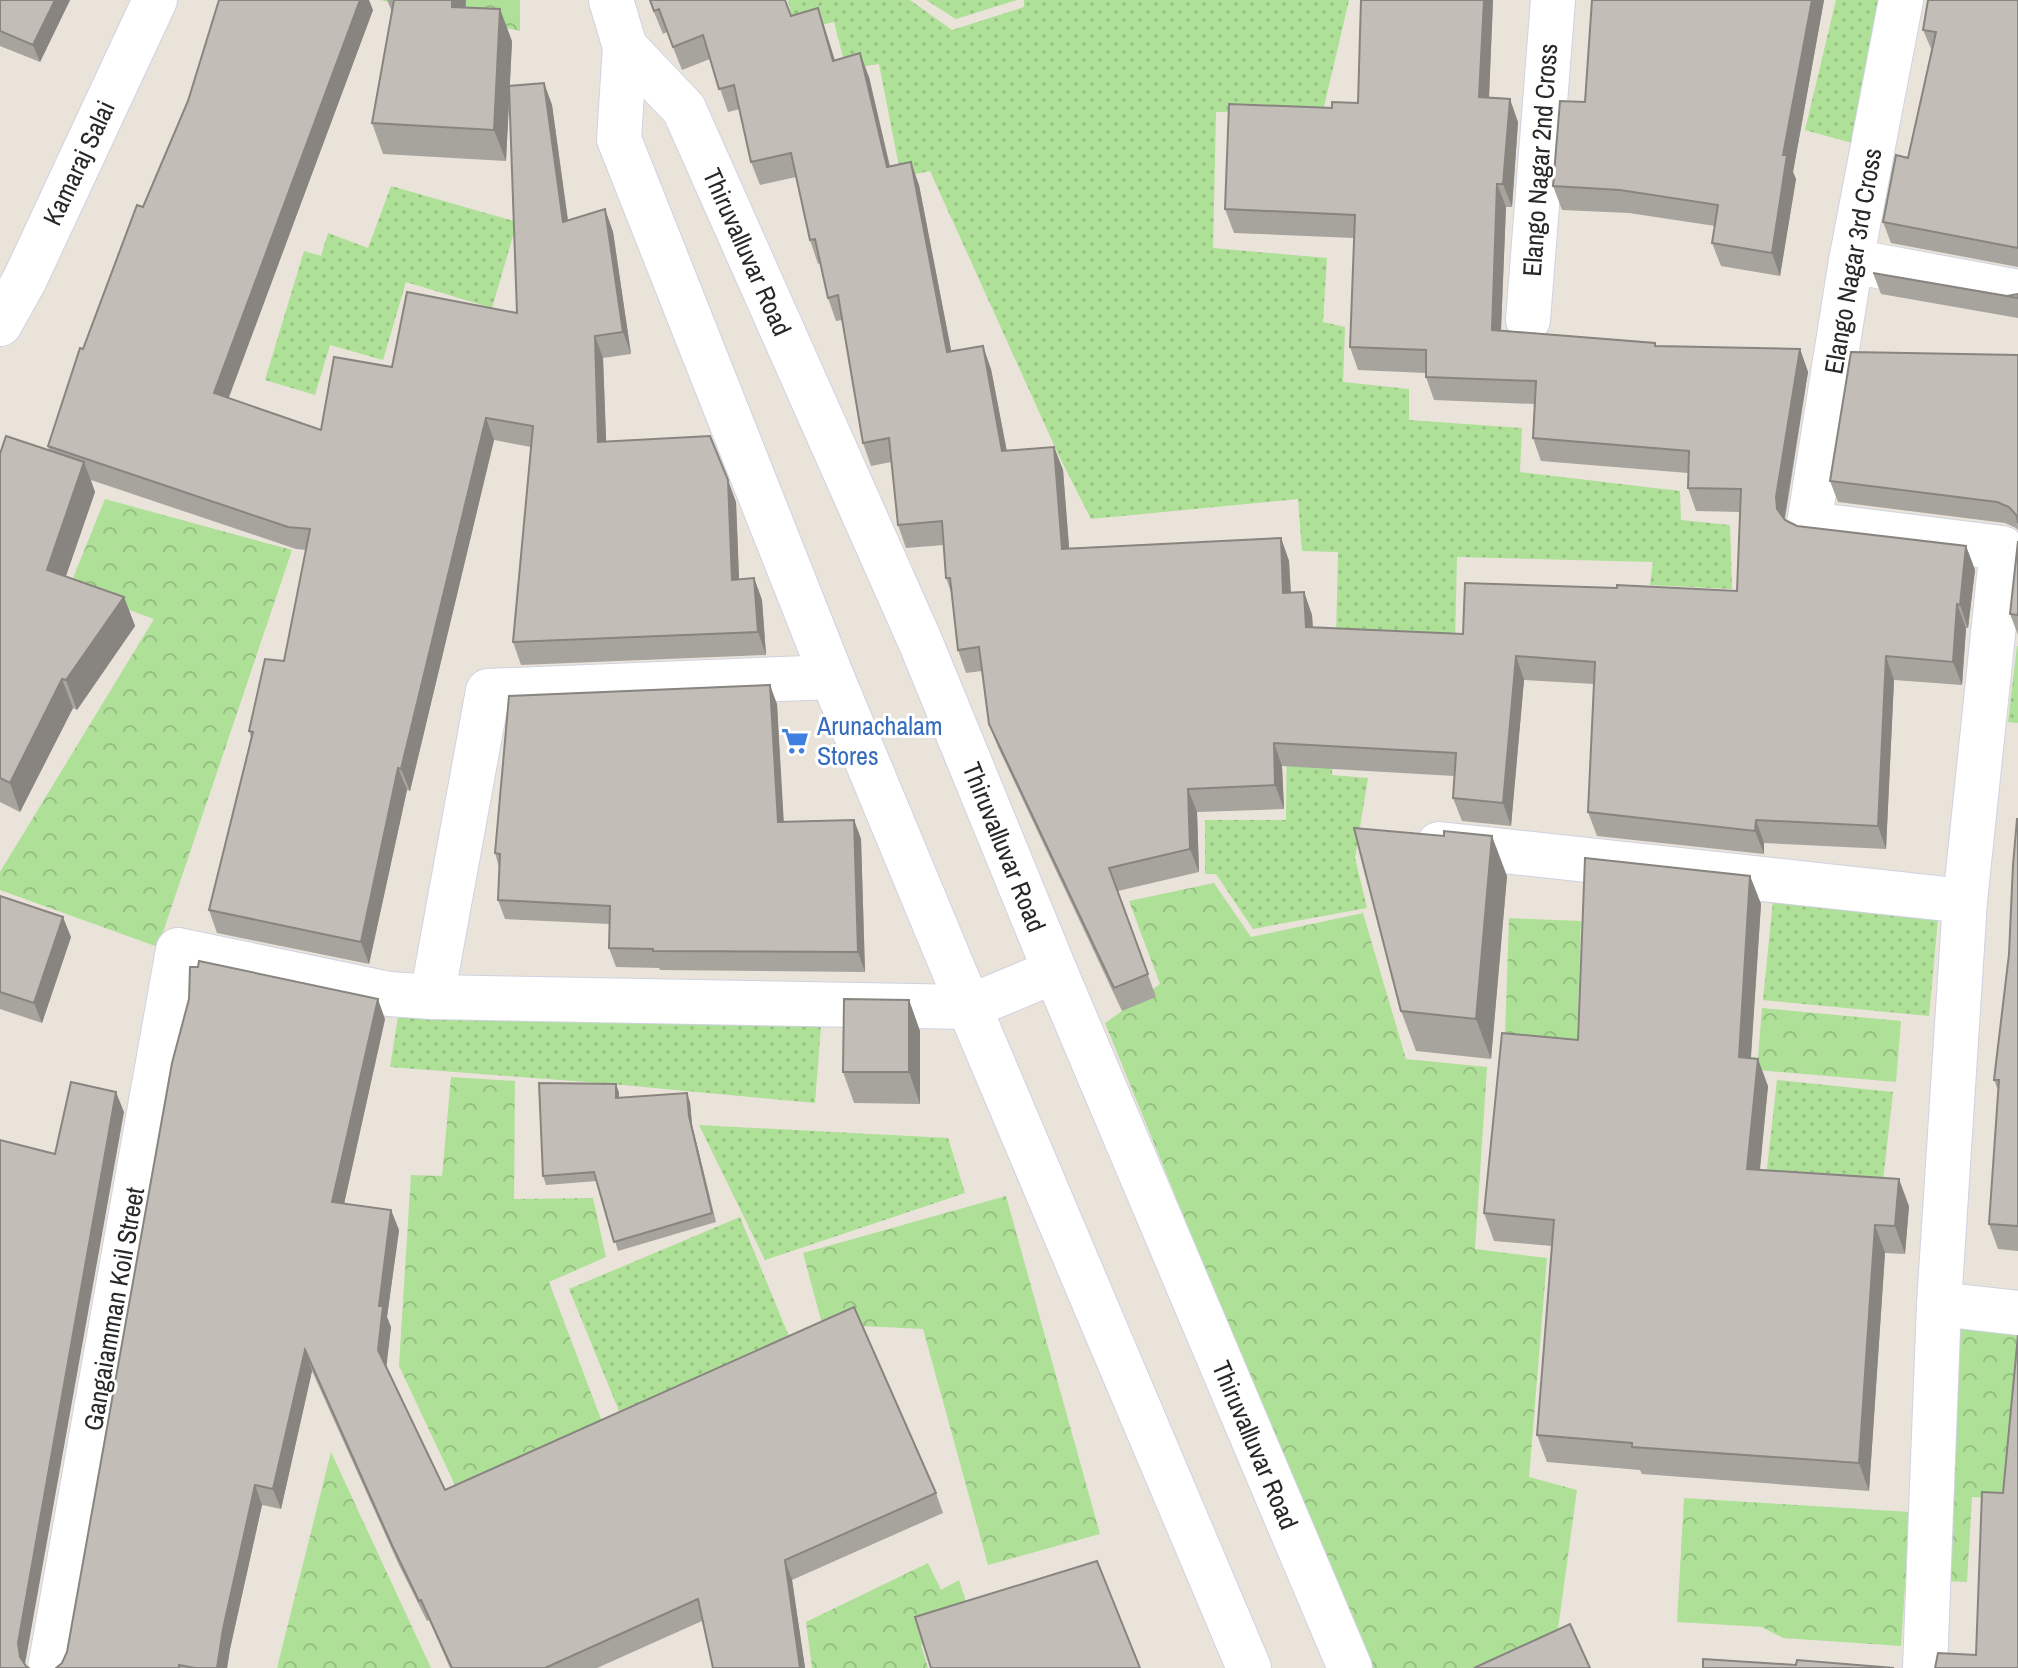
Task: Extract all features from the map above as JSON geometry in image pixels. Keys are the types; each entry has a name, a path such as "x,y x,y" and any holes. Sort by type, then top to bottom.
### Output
{"street":[{"name":"Kamaraj Salai","path":"0,324 25,279 155,0"},
{"name":"Thiruvalluvar Road","path":"611,0 625,47 619,139 832,677 1249,1668"},
{"name":"Elango Nagar 2nd Cross","path":"1528,320 1553,0"},
{"name":"Elango Nagar 3rd Cross","path":"1901,0 1851,261 1809,524 2002,548 1965,901"},
{"name":"Thiruvalluvar Road","path":"625,47 684,109 920,641 1055,971 1350,1668"},
{"path":"1851,261 2018,292"},
{"path":"832,677 488,691 432,997 969,1007 1055,971"},
{"path":"1396,839 1965,901 1939,1304 1925,1668"},
{"name":"Gangaiamman Koil Street","path":"50,1668 178,950 389,994 432,997"},
{"path":"1939,1304 2018,1313"}],"green space":[{"path":"380,0 520,0 520,31"},
{"path":"788,0 910,0 952,30 1024,7 1024,0 1349,0 1323,111 1216,112 1213,248 1327,258 1323,322 1345,327 1343,382 1409,389 1409,420 1522,428 1520,472 1680,491 1681,520 1730,525 1732,589 1650,585 1653,562 1457,557 1455,641 1336,638 1338,552 1302,551 1298,499 1091,519 1059,456 930,171 901,177 879,64 846,69 834,22 795,31"},
{"path":"926,0 1017,0 956,19"},
{"path":"1836,0 1890,0 1863,146 1805,130"},
{"path":"391,186 517,222 492,308 406,282 383,360 330,345 315,395 265,380 304,251 321,256 328,233 368,248"},
{"path":"105,499 292,550 158,947 0,890 0,872 154,619 69,588"},
{"path":"2018,646 2018,723 2008,722"},
{"path":"1336,655 1332,775 1368,778 1355,858 1367,908 1253,929 1216,874 1205,874 1205,820 1286,820 1287,724"},
{"path":"1214,883 1251,937 1363,913 1406,1059 1487,1067 1475,1249 1547,1258 1529,1477 1577,1490 1558,1629 1475,1668 1368,1668 1105,1023 1160,984 1129,901"},
{"path":"1774,891 1939,908 1929,1016 1763,1000"},
{"path":"1509,918 1581,921 1577,1040 1505,1036"},
{"path":"400,1005 822,1013 815,1103 390,1067"},
{"path":"1762,1008 1901,1021 1896,1082 1757,1070"},
{"path":"451,1077 515,1081 514,1199 593,1198 606,1257 549,1282 604,1427 541,1668 399,1366 411,1175 442,1176"},
{"path":"1777,1080 1893,1092 1881,1199 1765,1186"},
{"path":"699,1125 948,1138 965,1193 765,1260"},
{"path":"1006,1196 1100,1534 988,1565 923,1329 822,1324 803,1253"},
{"path":"740,1217 790,1339 619,1411 569,1289"},
{"path":"1957,1323 2018,1326 2010,1499 1972,1497 1967,1582 1942,1581"},
{"path":"331,1452 431,1668 277,1668"},
{"path":"1684,1498 1910,1512 1901,1646 1783,1638 1762,1627 1677,1622"},
{"path":"928,1563 941,1590 959,1580 973,1624 921,1645 928,1668 812,1668 806,1622"}],"building":[{"path":"0,0 55,0 33,45 0,31"},
{"path":"219,0 360,0 214,393 321,430 334,357 392,367 407,292 517,313 509,86 544,83 563,222 605,209 623,332 595,336 598,442 710,436 728,480 732,580 754,578 758,632 513,642 533,426 486,418 401,769 398,768 361,942 209,910 253,732 249,731 265,659 284,661 310,529 288,527 48,446 80,348 83,349 137,205 143,207 188,101"},
{"path":"394,0 452,0 452,7 500,9 494,130 372,123"},
{"path":"650,0 785,0 791,16 818,8 833,61 860,53 887,167 911,162 947,352 983,346 1002,451 1054,447 1062,549 1281,538 1283,593 1304,592 1306,627 1463,634 1465,583 1617,588 1617,585 1737,591 1741,489 1688,488 1689,451 1533,438 1536,381 1426,377 1426,350 1350,347 1355,215 1225,209 1229,104 1332,108 1332,102 1358,103 1361,0 1484,0 1479,97 1510,99 1503,184 1497,184 1492,330 1655,343 1655,346 1800,349 1776,497 1777,509 1785,520 1797,526 1966,546 1960,605 1957,604 1953,662 1886,656 1878,826 1756,820 1755,831 1588,812 1595,662 1516,656 1503,803 1453,798 1456,753 1274,743 1275,785 1188,789 1190,849 1109,868 1148,974 1114,988 989,724 979,647 958,650 950,578 946,578 942,521 898,525 889,438 863,443 838,295 828,298 815,239 810,240 791,153 751,162 734,85 719,89 703,35 673,47 659,9 654,11"},
{"path":"1592,0 1812,0 1783,155 1787,155 1772,253 1712,243 1718,205 1620,190 1553,186 1560,101 1585,102"},
{"path":"1928,0 2018,0 2018,248 1883,222 1896,155 1908,158 1936,32 1923,30"},
{"path":"1851,352 2018,355 2018,523 2017,516 2009,507 1997,502 1830,481"},
{"path":"6,436 84,462 47,570 124,597 66,680 62,679 10,783 0,778 0,454"},
{"path":"2018,541 2018,615 2010,614"},
{"path":"770,685 778,822 854,820 858,952 609,948 610,906 498,900 500,854 495,853 509,696"},
{"path":"2017,819 2018,1226 1989,1224 1999,1080 1994,1080 2009,954"},
{"path":"1354,828 1444,836 1444,831 1492,836 1476,1019 1401,1011"},
{"path":"1585,858 1750,876 1739,1057 1758,1059 1747,1169 1899,1179 1895,1226 1875,1225 1859,1463 1632,1447 1632,1443 1537,1435 1554,1220 1484,1213 1502,1033 1578,1040"},
{"path":"0,896 63,917 34,1003 0,992"},
{"path":"199,961 378,999 332,1202 391,1210 379,1306 383,1306 378,1350 445,1490 854,1307 936,1493 785,1560 800,1668 713,1668 698,1599 545,1668 452,1668 392,1545 305,1350 273,1489 255,1485 217,1668 179,1665 179,1668 56,1668 67,1652 172,1063 189,999 190,967 198,967"},
{"path":"844,999 909,1000 909,1072 843,1072"},
{"path":"71,1082 116,1092 18,1643 20,1657 29,1668 0,1668 0,1140 55,1154"},
{"path":"539,1083 616,1084 616,1098 687,1093 689,1116 712,1213 614,1242 594,1172 543,1176"},
{"path":"2018,1335 2018,1668 1935,1668 1938,1653 1976,1655 1982,1492 2003,1493"},
{"path":"1097,1561 1140,1668 931,1668 915,1617"},
{"path":"1570,1624 1590,1668 1474,1668"},
{"path":"1703,1659 1796,1665 1797,1660 1894,1668 1703,1668"}],"place":[{"name":"Arunachalam Stores","path":"795,741"}]}
